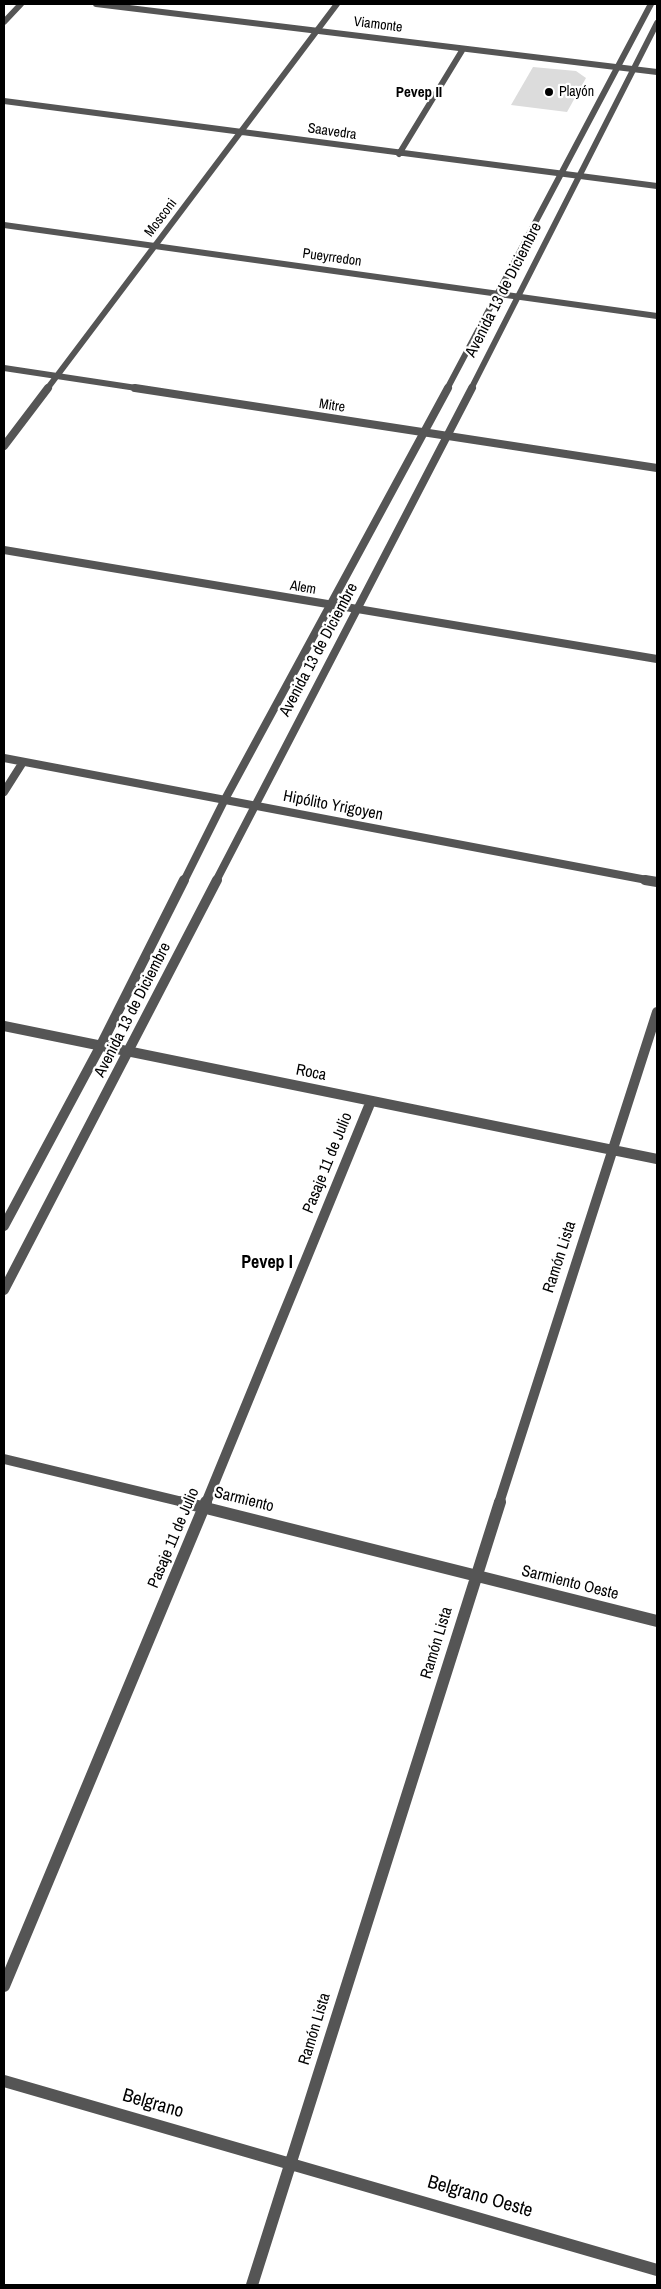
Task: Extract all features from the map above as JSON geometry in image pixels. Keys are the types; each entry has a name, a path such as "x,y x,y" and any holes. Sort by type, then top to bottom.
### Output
{"street":[{"path":"4,22 21,4"},
{"name":"Viamonte","path":"96,4 657,72"},
{"name":"Mosconi","path":"4,446 337,4"},
{"name":"Avenida 13 de Diciembre","path":"4,1226 100,1047 224,801 424,433 651,4"},
{"name":"Avenida 13 de Diciembre","path":"4,1290 447,436 657,23"},
{"path":"399,154 463,49"},
{"name":"Saavedra","path":"4,101 399,154 657,186"},
{"name":"Pueyrredon","path":"4,225 657,316"},
{"name":"Mitre","path":"4,368 657,468"},
{"name":"Alem","path":"4,550 330,606 657,659"},
{"name":"Hipólito Yrigoyen","path":"4,758 657,882"},
{"path":"4,792 23,762"},
{"name":"Ramón Lista","path":"252,2285 657,1012"},
{"name":"Roca","path":"4,1026 657,1159"},
{"name":"Pasaje 11 de Julio","path":"4,1986 371,1101"},
{"name":"Sarmiento","path":"4,1459 204,1507 476,1576"},
{"name":"Sarmiento Oeste","path":"476,1576 657,1621"},
{"name":"Belgrano","path":"4,2081 291,2163"},
{"name":"Belgrano Oeste","path":"291,2163 657,2270"}],"shaded area":[{"name":"Playón","path":"533,67 576,71 586,78 567,112 511,105"}],"place":[{"name":"Playón","path":"549,92"}],"district":[{"name":"Pevep II","path":"419,93"},
{"name":"Pevep I","path":"267,1263"}]}
